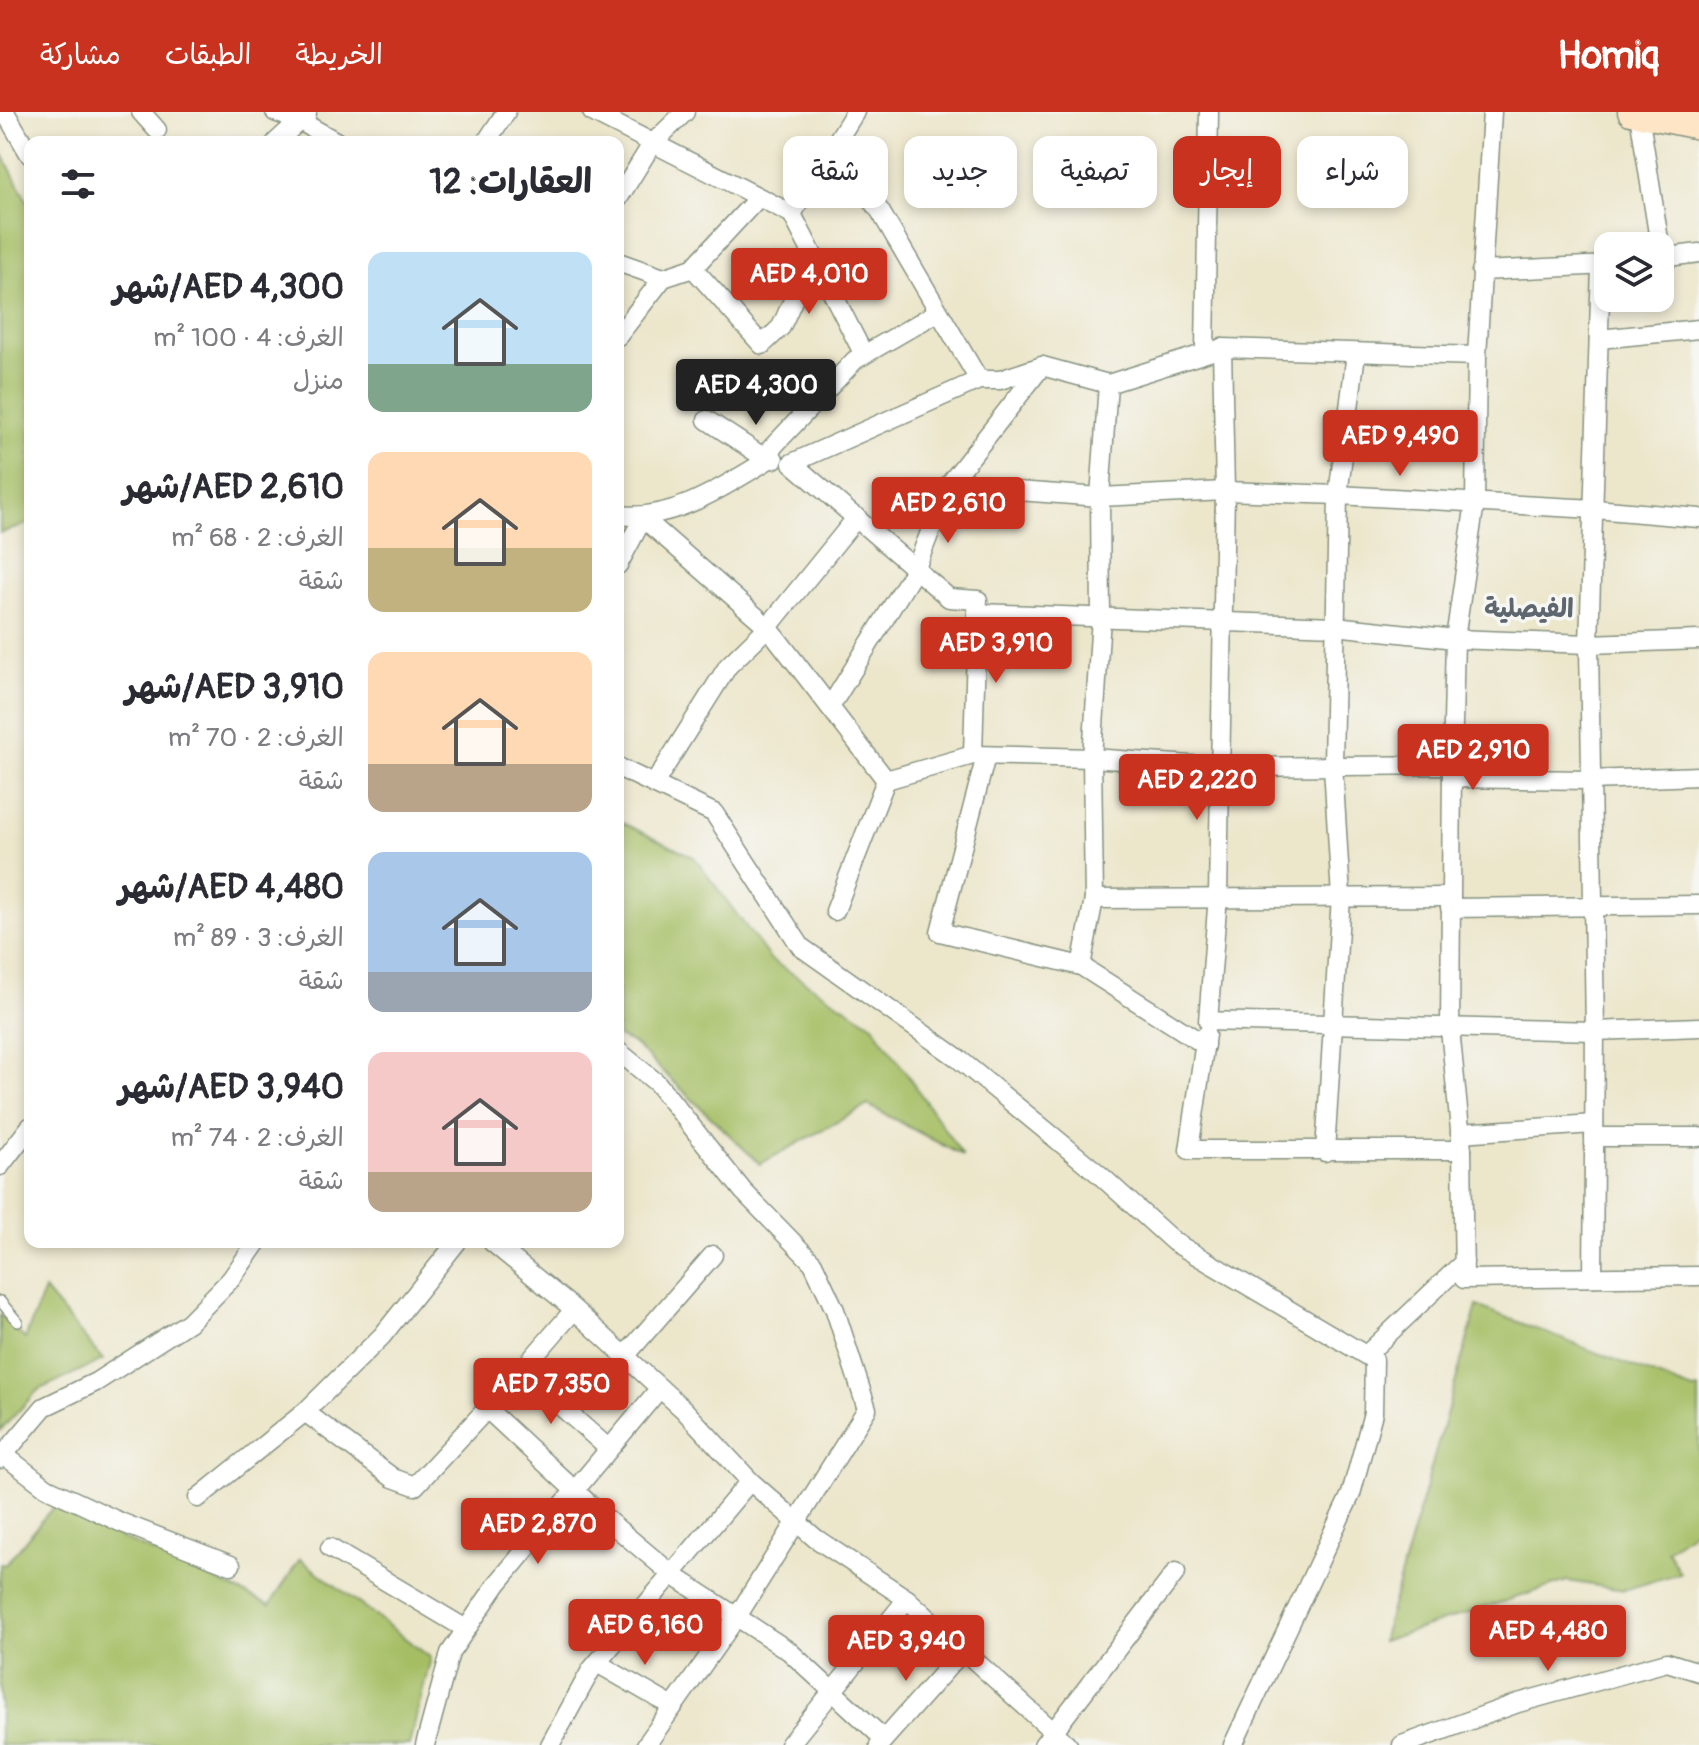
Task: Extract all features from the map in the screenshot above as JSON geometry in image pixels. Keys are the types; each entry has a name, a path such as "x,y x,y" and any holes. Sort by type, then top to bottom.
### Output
{"street":[{"path":"5,112 24,145"},
{"path":"141,112 157,130"},
{"path":"275,112 304,116 329,136"},
{"path":"490,136 506,112"},
{"path":"592,112 792,214 864,355"},
{"path":"624,189 652,144 685,112"},
{"path":"839,136 855,112"},
{"path":"1209,112 1214,349 1225,491 1220,624 1218,896 1208,1021 1189,1150 1325,1152 1594,1131 1699,1137"},
{"path":"1492,112 1477,356 1475,502 1455,639 1450,1029 1461,1142 1464,1279 1699,1276"},
{"path":"1656,232 1635,113 1699,126"},
{"path":"282,136 304,116"},
{"path":"624,328 663,278 693,268 758,198"},
{"path":"792,214 796,208"},
{"path":"878,208 979,380"},
{"path":"1674,253 1699,253"},
{"path":"693,268 762,345 781,327 813,256"},
{"path":"624,264 663,278"},
{"path":"1481,271 1594,266"},
{"path":"624,516 643,518 711,495 767,458 855,360 938,312"},
{"path":"1593,1277 1595,1031 1589,644 1601,312"},
{"path":"1599,339 1699,329"},
{"path":"792,463 979,380 1000,380 1042,366 1108,384 1214,349 1477,356"},
{"path":"1325,1152 1341,897 1333,766 1338,495 1356,353"},
{"path":"830,707 916,568 948,486 1042,366"},
{"path":"1081,966 1094,899 1092,758 1101,617 1100,497 1108,384"},
{"path":"707,420 767,458 792,463 949,598 978,600 980,755 940,932 1081,966 1205,1045"},
{"path":"948,486 1100,497 1225,491 1338,495 1699,518"},
{"path":"654,784 728,666 768,627 857,517"},
{"path":"624,554 643,518"},
{"path":"643,518 768,627 886,780"},
{"path":"977,613 1335,626 1455,639 1589,644 1699,640"},
{"path":"886,780 980,755 1092,758 1219,767 1333,766 1590,780 1699,776"},
{"path":"624,770 714,813 801,947 955,1056 1174,1242 1374,1360 1373,1413 1351,1494 1233,1745"},
{"path":"835,911 886,780"},
{"path":"1094,899 1341,897 1593,908 1699,905"},
{"path":"1208,1021 1595,1031 1699,1027"},
{"path":"624,1056 657,1083 743,1191 813,1263 835,1310 867,1409 738,1615 646,1745"},
{"path":"0,1166 24,1135"},
{"path":"231,1565 120,1522 47,1488 2,1457 44,1407 96,1382 189,1322 231,1279 253,1248"},
{"path":"198,1498 305,1412 382,1336 452,1248"},
{"path":"499,1248 660,1388 750,1481 815,1538 907,1599 965,1648 1055,1741 1176,1572"},
{"path":"625,1356 713,1255"},
{"path":"1366,1355 1464,1262"},
{"path":"305,1412 393,1478 415,1486 574,1310"},
{"path":"521,1371 609,1449"},
{"path":"425,1745 450,1653 497,1584 660,1388"},
{"path":"486,1408 574,1490 674,1576 738,1615 832,1689 882,1742 965,1648"},
{"path":"550,1745 597,1663 674,1576 690,1550 750,1481"},
{"path":"330,1548 466,1629"},
{"path":"789,1745 907,1599"},
{"path":"1402,1745 1518,1703 1667,1662 1699,1672"},
{"path":"597,1663 673,1707"}],"lane":[{"path":"0,1301 18,1322"}],"green space":[{"path":"0,149 24,195 24,525 0,533"},
{"path":"624,824 694,857 771,960 873,1025 963,1156 868,1105 760,1164 634,1044 624,1040"},
{"path":"44,1290 103,1360 38,1390 0,1431 0,1315 25,1339"},
{"path":"1477,1306 1693,1390 1699,1389 1699,1527 1667,1550 1680,1573 1624,1590 1567,1581 1382,1641"},
{"path":"53,1507 270,1605 300,1559 431,1658 409,1745 0,1745 0,1563 5,1565"}],"district":[{"name":"الفيصلية","path":"1529,608"}]}
